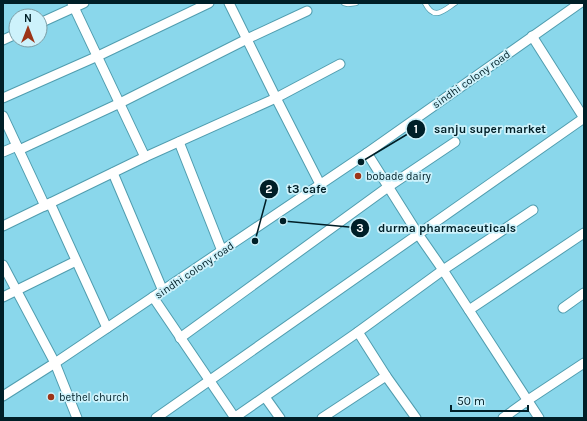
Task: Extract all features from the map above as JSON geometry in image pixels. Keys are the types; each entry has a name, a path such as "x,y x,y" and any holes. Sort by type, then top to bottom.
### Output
{"street":[{"path":"48,19 74,5 84,3"},
{"path":"3,98 98,56 209,3"},
{"path":"229,3 320,184"},
{"name":"sindhi colony road","path":"3,396 163,291 367,153 580,3"},
{"path":"74,5 146,157"},
{"path":"3,152 18,148 120,103 247,39 307,11"},
{"path":"156,418 584,118 532,36"},
{"path":"3,226 146,157 276,98 340,64"},
{"path":"3,116 76,261 107,328"},
{"path":"179,142 222,251"},
{"path":"180,338 388,187 455,142"},
{"path":"367,153 418,234 540,418"},
{"path":"113,173 163,291"},
{"path":"153,297 234,418 358,332 443,270 533,210"},
{"path":"469,310 584,233"},
{"path":"3,297 76,261"},
{"path":"3,265 55,363 77,418"},
{"path":"563,308 584,293"},
{"path":"358,332 386,376 416,418"},
{"path":"503,418 584,363"},
{"path":"322,418 386,376"},
{"path":"265,396 280,418"}],"lane":[{"path":"344,3 356,3"},
{"path":"426,3 429,10 433,13 440,13 456,3"}],"place":[{"name":"sanju super market","path":"361,162"},
{"name":"bobade dairy","path":"358,176"},
{"name":"durma pharmaceuticals","path":"283,221"},
{"name":"t3 cafe","path":"255,241"},
{"name":"bethel church","path":"51,397"}]}
